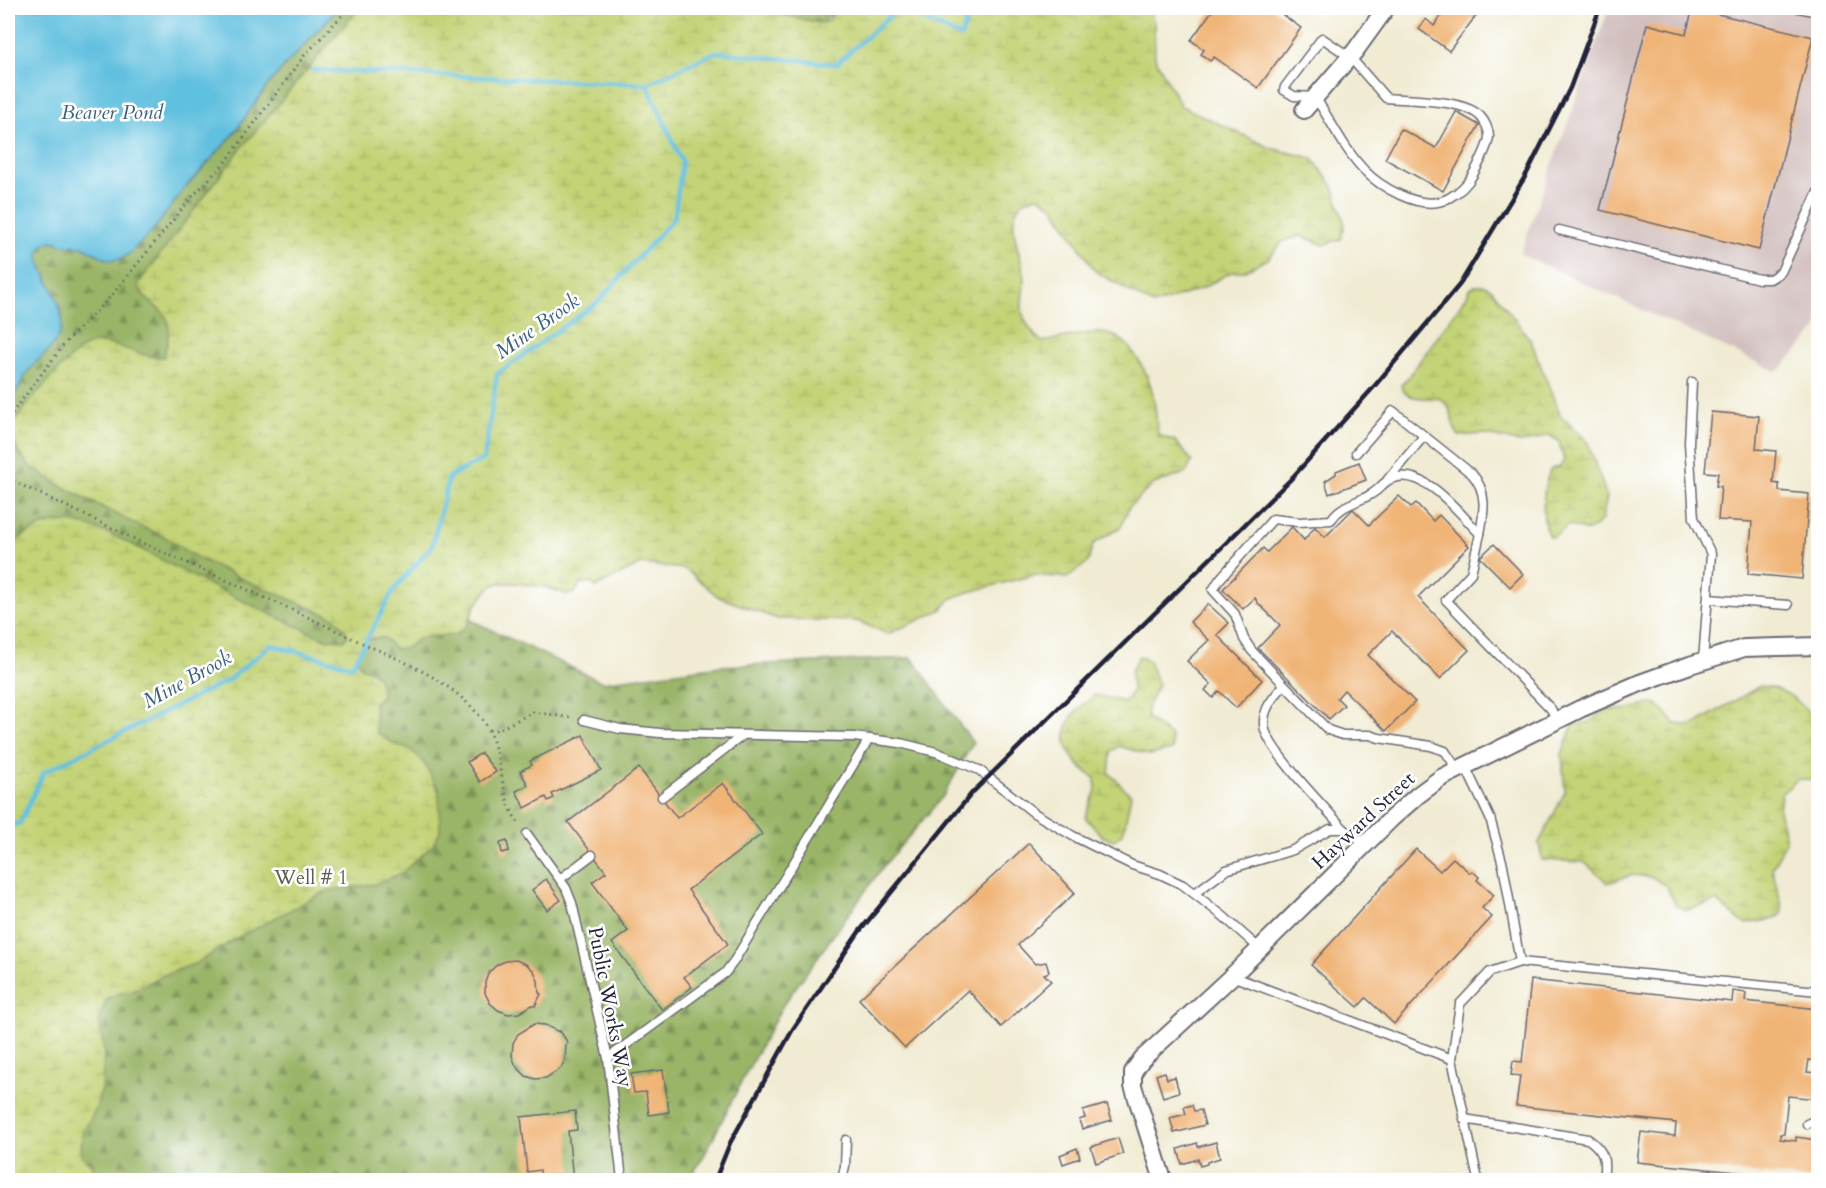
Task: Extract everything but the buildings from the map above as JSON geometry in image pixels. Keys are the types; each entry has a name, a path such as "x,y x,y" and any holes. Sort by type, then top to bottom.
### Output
{"street":[{"path":"1310,104 1350,57 1386,8"},
{"name":"Hayward Street","path":"1163,1180 1133,1086 1133,1072 1156,1046 1232,976 1424,790 1462,768 1640,683 1744,648 1818,646"}],"lane":[{"path":"1799,8 1818,12"},
{"path":"1322,38 1350,57 1386,98 1453,104 1479,116 1489,133 1489,142 1468,181 1458,192 1433,203 1412,200 1397,194 1365,171 1310,104 1284,90 1322,38"},
{"path":"1559,230 1759,279 1770,279 1781,272 1818,192"},
{"path":"1692,382 1689,443 1694,518 1711,554 1703,661"},
{"path":"1356,453 1393,411 1472,474 1482,487 1483,516 1471,573 1446,600 1551,709 1557,721"},
{"path":"1424,436 1372,494 1345,506 1331,520 1299,522 1273,519 1213,590 1214,594 1235,614 1244,639 1252,651 1328,730 1343,735 1370,735 1431,746 1445,752 1462,768 1490,818 1503,865 1520,963"},
{"path":"1386,481 1402,477 1422,479 1430,484 1480,534"},
{"path":"1708,599 1788,605"},
{"path":"1284,685 1270,702 1264,714 1264,729 1267,737 1344,829 1366,844"},
{"path":"584,720 635,731 869,739 921,748 953,758 972,766 1034,813 1072,836 1132,865 1169,878 1195,893 1260,949"},
{"path":"662,797 742,736"},
{"path":"608,1058 724,973 734,961 869,739"},
{"path":"1195,893 1226,870 1293,850 1330,829 1344,829"},
{"name":"Public Works Way","path":"527,834 560,879 572,903 608,1058 622,1180"},
{"path":"560,879 592,855"},
{"path":"1478,1180 1452,1059 1460,1004 1490,972 1520,963 1818,991"},
{"path":"1232,976 1452,1059"},
{"path":"1464,1119 1588,1139 1600,1147 1604,1157 1603,1180"},
{"path":"1807,1124 1818,1119"},
{"path":"842,1180 846,1140"}],"path":[{"path":"8,425 15,409 66,342 112,295 192,197 228,159 304,56 349,8"},
{"path":"8,479 280,604 442,682 473,708 489,730 501,768 506,799 511,812 527,834"},
{"path":"489,730 498,730 536,712 584,720"}],"shaded area":[{"path":"1609,8 1818,8 1818,328 1778,372 1520,254"}],"green space":[{"name":"Well # 1","path":"338,8 835,8 781,71 369,360 471,620 602,682 721,666 912,658 973,743 943,796 882,868 783,1005 704,1156 689,1180 8,1180 8,398 10,399 16,392 34,363 56,341 55,293 40,267 38,254 43,245 52,241 64,245 82,246 94,252 121,259 154,229 185,188 232,136 270,82"},
{"path":"359,8 750,8 820,23 829,21 834,8 1150,8 1154,24 1155,58 1181,106 1273,149 1312,158 1333,186 1345,225 1341,239 1324,245 1301,236 1283,241 1268,259 1244,271 1231,272 1201,289 1153,305 1095,271 1053,206 1038,196 1025,201 1017,209 1014,230 1023,268 1022,310 1030,329 1043,342 1078,335 1104,333 1124,342 1131,349 1150,382 1158,435 1175,441 1192,461 1186,473 1154,484 1129,507 1121,527 1093,544 1088,562 1067,578 1034,575 965,593 950,599 941,610 888,634 857,621 778,619 719,597 685,569 641,564 596,587 590,582 580,584 575,593 566,594 545,587 499,583 490,587 475,606 467,625 456,635 421,637 407,647 394,649 385,638 373,638 366,641 357,659 361,667 375,674 380,684 382,695 374,703 376,732 394,744 410,749 423,761 439,792 440,831 432,846 400,874 375,884 326,891 237,938 197,963 164,975 131,992 107,998 99,1018 104,1052 102,1088 96,1109 82,1134 81,1155 91,1164 95,1180 8,1180 8,548 30,532 46,525 64,522 88,526 120,539 228,594 325,639 344,640 348,636 344,628 333,617 251,583 190,554 165,537 58,484 30,466 18,452 10,430 46,384 70,359 89,344 109,344 148,356 164,357 169,335 168,322 162,312 140,290 138,284 238,152"},
{"path":"1477,285 1491,288 1531,341 1560,415 1587,441 1607,497 1602,520 1588,531 1569,525 1553,537 1549,536 1546,530 1544,502 1548,475 1551,469 1560,467 1564,460 1559,442 1549,435 1522,443 1483,434 1459,436 1451,414 1441,399 1417,398 1403,390 1401,385 1467,296 1469,289"},
{"path":"1139,656 1149,661 1158,685 1147,708 1147,718 1171,736 1172,750 1149,755 1119,746 1111,752 1109,773 1131,795 1123,833 1114,840 1103,837 1085,817 1096,790 1095,778 1081,767 1070,753 1066,743 1066,734 1072,717 1095,695 1125,702 1132,691 1131,671"},
{"path":"1760,686 1786,693 1807,710 1818,725 1818,779 1798,779 1781,794 1779,810 1786,841 1772,869 1782,914 1774,919 1745,924 1716,901 1687,910 1676,906 1667,887 1652,877 1632,875 1608,883 1584,862 1542,860 1539,843 1565,792 1562,754 1573,725 1587,723 1608,708 1624,710 1656,703 1676,724 1692,726"}],"water":[{"name":"Beaver Pond","path":"8,8 338,8 270,82 232,136 185,188 154,229 130,253 121,259 108,260 82,246 64,245 52,241 43,245 38,254 60,308 61,330 56,341 30,369 10,399 8,398"}],"waterway":[{"name":"Mine Brook","path":"8,826 20,823 44,772 227,681 271,645 352,666 394,590 432,546 449,477 484,459 497,374 598,302 674,218 682,162 647,84 716,52 836,64 899,8"},
{"name":"Mine Brook","path":"900,8 961,37 971,8"},
{"path":"313,70 647,84"}],"railway":[{"path":"715,1180 730,1143 793,1029 859,932 972,793 1290,480 1372,389 1460,284 1526,175 1570,88 1600,8"}]}
